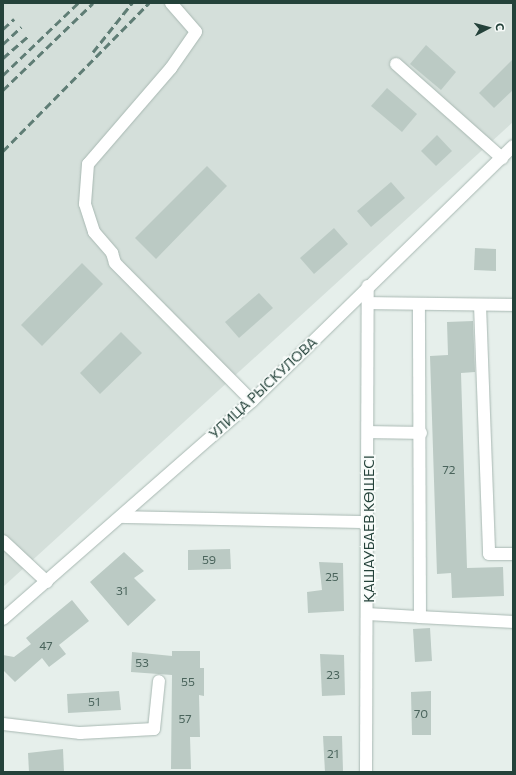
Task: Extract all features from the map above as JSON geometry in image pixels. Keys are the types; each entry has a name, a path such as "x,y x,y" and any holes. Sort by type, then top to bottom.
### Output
{"street":[{"path":"171,3 196,32 170,68 88,164 85,204 94,232 115,263 252,400"},
{"path":"396,64 502,158"},
{"name":"УЛИЦА РЫСКУЛОВА","path":"3,620 252,400 513,146"},
{"name":"ҚАШАУБАЕВ КӨШЕСІ","path":"366,772 370,614 367,522 370,432 368,286"},
{"path":"368,303 419,305 513,305"},
{"path":"419,305 421,433 420,617"},
{"path":"480,305 489,554 513,554"},
{"path":"370,432 421,433"},
{"path":"120,517 367,522"},
{"path":"3,541 47,582"},
{"path":"370,614 513,622"},
{"path":"3,724 80,733 154,728 159,681"}],"shaded area":[{"path":"3,3 513,3 513,122 3,587"}],"building":[{"path":"426,45 456,72 441,90 410,64"},
{"path":"513,59 513,90 494,108 479,93"},
{"path":"387,88 417,114 402,132 371,106"},
{"path":"437,135 452,151 436,166 421,151"},
{"path":"207,166 227,186 156,259 135,238"},
{"path":"391,182 405,198 371,227 357,211"},
{"path":"334,228 348,244 314,274 300,258"},
{"path":"475,248 496,249 496,271 474,270"},
{"path":"82,263 103,284 42,346 21,325"},
{"path":"259,293 273,308 239,338 225,322"},
{"path":"473,321 475,372 461,373 467,568 503,567 504,596 452,598 451,573 437,574 430,356 448,355 447,322"},
{"path":"121,332 142,353 100,394 80,373"},
{"path":"230,549 231,569 188,570 188,550"},
{"path":"124,552 144,571 134,578 156,600 128,626 90,582"},
{"path":"319,562 343,563 344,611 308,613 307,592 322,590"},
{"path":"72,600 89,621 59,645 66,654 49,667 42,658 15,682 3,670 3,655 14,657 31,644 26,638"},
{"path":"430,628 432,661 415,662 413,629"},
{"path":"172,651 200,651 200,668 204,668 204,696 199,695 200,737 190,737 191,769 171,769 172,675 131,672 132,652 172,656"},
{"path":"320,654 344,655 345,695 322,696"},
{"path":"119,691 121,710 68,713 67,694"},
{"path":"431,691 431,735 412,735 411,692"},
{"path":"323,736 342,736 343,771 325,772"},
{"path":"63,749 64,772 29,772 28,753"}],"railway":[{"path":"3,75 78,3"},
{"path":"3,90 93,3"},
{"path":"93,52 132,3"},
{"path":"3,151 149,3"},
{"path":"3,29 14,19"},
{"path":"3,44 21,27"},
{"path":"3,58 28,36"}]}
